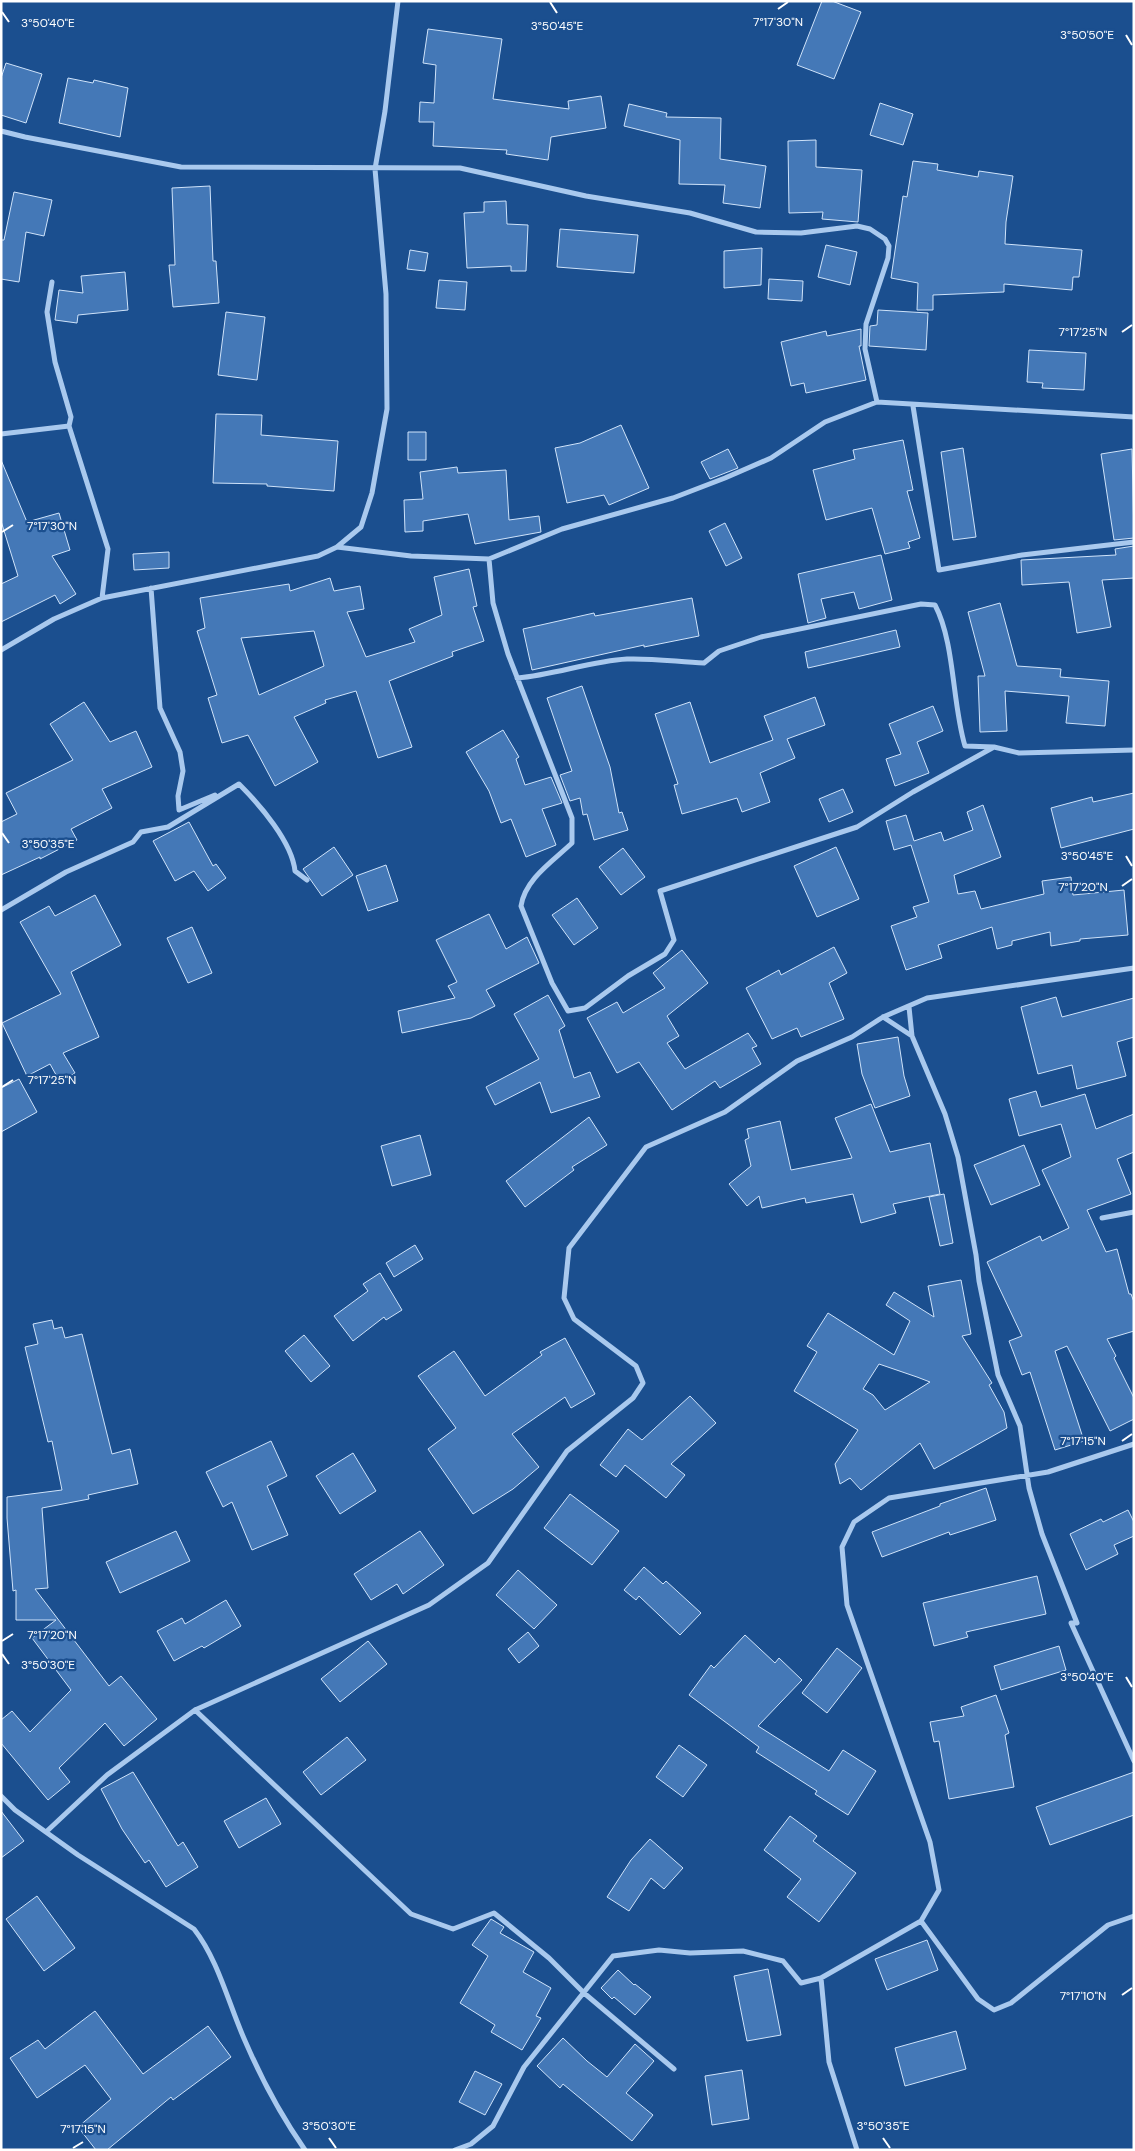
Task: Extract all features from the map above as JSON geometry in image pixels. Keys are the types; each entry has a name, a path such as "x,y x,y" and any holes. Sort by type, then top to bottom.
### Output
{"street":[{"path":"1,650 54,619 102,598 318,556 337,547 361,527 372,493 387,409 386,294 375,169 386,110 398,1"},
{"path":"1,131 181,167 460,168 586,196 690,213 756,232 801,233 857,226 870,229 885,239 889,246 888,258 866,324 865,349 877,402"},
{"path":"52,282 47,312 55,362 70,417 69,426 108,549 102,598"},
{"path":"337,547 410,556 489,559 562,529 672,498 725,478 771,458 825,422 877,402 913,406 1134,416"},
{"path":"913,406 939,570 1022,555 1134,542"},
{"path":"1,434 69,426"},
{"path":"489,559 494,604 517,678 572,818 572,844 534,878 523,895 522,906 552,983 568,1011 585,1008 628,976 665,954 674,940 660,891 857,828 913,792 994,747"},
{"path":"151,588 160,708 180,752 183,771 178,796 179,810 239,784"},
{"path":"517,678 540,676 592,664 627,659 704,663 719,651 760,637 921,604 935,605 941,615 947,643 958,723 965,746 994,747 1019,753 1134,750"},
{"path":"239,784 258,802 294,857 295,872 307,880"},
{"path":"1,910 66,872 108,851 133,842 142,832 168,827 239,784"},
{"path":"46,1832 107,1775 196,1710 429,1605 488,1563 567,1451 633,1398 643,1383 636,1366 574,1319 564,1298 569,1248 646,1147 724,1112 798,1061 852,1037 883,1017 926,998 1134,968"},
{"path":"909,1007 912,1036 945,1114 958,1157 976,1255 978,1281 998,1376 1020,1426 1029,1488 1042,1534 1077,1623 1071,1623 1134,1761"},
{"path":"883,1017 912,1036"},
{"path":"1102,1218 1134,1212"},
{"path":"455,2150 471,2144 493,2126 524,2067 613,1956 659,1950 698,1953 743,1951 783,1962 801,1984 821,1978 921,1921 939,1890 930,1842 847,1605 842,1547 854,1522 889,1498 1048,1472 1134,1444"},
{"path":"196,1710 411,1914 453,1929 494,1914 549,1958 584,1993 674,2069"},
{"path":"1,1796 15,1810 78,1855 194,1929 202,1939 212,1961 246,2044 288,2125 305,2150"},
{"path":"921,1921 978,1998 994,2010 1011,2003 1108,1925 1134,1916"},
{"path":"821,1978 829,2062 857,2150"}],"building":[{"path":"822,1 832,1 861,12 834,79 797,65"},
{"path":"428,29 502,39 493,99 569,109 568,101 601,96 606,128 551,137 548,160 506,154 507,150 433,146 434,122 419,122 420,102 434,103 436,65 423,63"},
{"path":"6,63 42,74 26,123 1,115 1,78"},
{"path":"68,78 93,83 94,80 128,88 120,137 59,123"},
{"path":"880,103 913,114 903,145 870,135"},
{"path":"629,104 667,113 666,117 721,118 720,159 766,166 760,208 723,203 725,185 679,184 680,140 624,126"},
{"path":"816,140 816,167 862,170 858,222 822,219 823,212 789,213 788,141"},
{"path":"913,161 938,164 937,170 978,177 979,171 1013,176 1006,222 1005,244 1082,250 1079,277 1073,277 1072,290 1004,284 1004,292 933,295 933,310 917,310 918,283 891,278 903,196 907,197"},
{"path":"210,186 213,261 216,261 219,303 173,307 169,265 175,265 172,188"},
{"path":"14,192 52,200 44,236 26,232 19,282 1,279 1,240 4,240"},
{"path":"506,201 507,224 528,225 526,271 511,271 511,266 467,268 464,213 484,212 484,202"},
{"path":"560,229 638,235 634,273 557,267"},
{"path":"826,245 857,252 850,285 818,277"},
{"path":"762,248 761,285 724,288 724,251"},
{"path":"410,250 428,253 425,271 407,269"},
{"path":"125,272 128,310 78,315 77,323 55,320 59,290 83,293 81,276"},
{"path":"769,279 803,281 802,301 768,299"},
{"path":"439,280 467,282 465,310 436,308"},
{"path":"878,310 928,313 926,350 869,346 870,326 877,325"},
{"path":"226,312 265,317 257,380 218,375"},
{"path":"861,329 861,346 859,346 866,380 806,393 804,383 791,386 781,342 826,331 827,336"},
{"path":"1029,350 1086,353 1084,390 1042,388 1043,383 1027,382"},
{"path":"216,414 262,415 261,435 338,441 334,491 267,486 267,484 213,483"},
{"path":"621,425 649,488 609,505 604,495 567,503 555,448 580,443"},
{"path":"408,432 426,432 426,460 408,460"},
{"path":"903,440 913,490 907,491 920,538 908,542 910,548 885,554 872,508 826,520 813,470 855,459 853,450"},
{"path":"963,448 976,537 953,540 941,452"},
{"path":"728,449 738,468 710,479 701,462"},
{"path":"1132,449 1134,538 1114,540 1101,454"},
{"path":"1,460 27,522 59,513 70,550 52,556 76,594 60,604 55,595 1,622 1,584 18,576 1,521"},
{"path":"457,467 458,473 506,470 509,520 539,516 541,532 475,544 468,514 423,521 423,531 405,532 404,500 423,499 420,472"},
{"path":"725,523 742,558 726,566 709,531"},
{"path":"1134,546 1134,578 1102,580 1111,627 1077,633 1069,582 1022,585 1021,560 1116,555 1115,549"},
{"path":"169,552 169,568 134,570 133,554"},
{"path":"881,555 892,600 859,609 854,592 821,599 826,618 808,623 798,574"},
{"path":"469,569 477,606 473,607 484,641 452,652 453,656 389,681 412,747 378,758 356,691 325,700 326,703 294,717 318,762 275,786 248,735 222,743 208,698 217,695 197,631 205,628 200,598 289,584 290,591 330,578 334,591 360,586 364,609 347,612 366,657 415,642 409,629 442,615 434,577","holes":["314,631 324,666 259,695 241,638"]},
{"path":"692,598 699,636 644,647 644,645 532,670 523,629 594,613 595,616"},
{"path":"1000,603 1017,666 1061,669 1060,677 1109,681 1105,726 1066,723 1069,696 1005,691 1007,731 980,732 978,676 985,676 968,612"},
{"path":"896,630 900,647 808,668 805,652"},
{"path":"582,686 610,767 619,813 622,812 628,830 594,840 587,814 583,815 580,798 570,801 560,775 572,771 547,698"},
{"path":"815,697 825,725 787,739 795,758 760,773 770,802 742,812 737,798 682,814 674,785 678,784 655,714 690,702 710,763 773,740 764,716"},
{"path":"84,702 110,742 136,731 152,767 102,789 112,808 71,829 77,840 40,859 40,857 1,875 1,822 17,814 6,793 73,760 50,724"},
{"path":"933,706 943,731 917,742 929,773 895,786 886,759 901,754 889,724"},
{"path":"503,730 519,757 516,759 525,785 551,777 562,803 542,809 556,845 526,857 511,819 501,823 489,791 466,752"},
{"path":"843,789 853,812 829,822 819,799"},
{"path":"1134,793 1134,829 1061,848 1051,808 1092,797 1093,802"},
{"path":"983,805 1001,857 954,875 958,894 975,891 981,909 1044,894 1042,881 1071,877 1073,895 1124,890 1128,935 1080,939 1080,941 1051,946 1050,932 1012,941 1012,945 997,949 992,927 938,945 942,958 906,970 891,926 917,917 913,907 929,902 911,845 894,850 886,821 906,815 914,841 941,832 944,841 973,830 967,812"},
{"path":"189,822 213,866 216,864 226,878 208,891 194,871 175,881 153,841"},
{"path":"334,847 353,875 322,896 303,869"},
{"path":"836,847 859,899 817,917 794,866"},
{"path":"623,848 645,877 621,895 599,867"},
{"path":"386,865 398,901 368,911 356,876"},
{"path":"95,895 121,945 71,972 99,1037 63,1053 75,1073 60,1082 50,1064 27,1076 2,1023 61,994 20,922 49,906 55,916"},
{"path":"577,898 598,928 574,945 552,915"},
{"path":"489,914 506,949 527,937 539,963 486,990 495,1006 471,1018 402,1033 398,1011 455,998 448,986 457,982 436,940"},
{"path":"192,927 212,973 188,983 167,938"},
{"path":"834,947 847,973 829,983 844,1019 801,1037 797,1028 772,1039 746,988 779,970 781,975"},
{"path":"682,950 708,983 667,1016 679,1036 667,1043 685,1069 748,1033 757,1046 752,1048 761,1064 720,1088 715,1081 672,1110 639,1062 617,1073 587,1018 617,1002 623,1013 665,988 653,973"},
{"path":"548,995 565,1026 559,1030 574,1078 590,1072 600,1097 551,1113 540,1082 495,1105 486,1087 539,1059 514,1014"},
{"path":"1056,997 1062,1017 1134,998 1134,1037 1117,1042 1126,1076 1077,1089 1072,1065 1038,1074 1021,1007"},
{"path":"898,1037 904,1076 910,1096 875,1108 862,1074 857,1044"},
{"path":"19,1079 37,1112 1,1132 1,1088"},
{"path":"1036,1091 1041,1107 1085,1094 1096,1129 1134,1114 1134,1152 1117,1159 1131,1194 1087,1210 1106,1252 1117,1249 1129,1294 1131,1294 1134,1302 1134,1331 1107,1339 1116,1356 1114,1358 1134,1398 1134,1419 1110,1431 1067,1346 1055,1351 1084,1441 1055,1450 1030,1372 1022,1375 1009,1341 1022,1336 987,1262 1040,1236 1042,1241 1069,1228 1042,1170 1071,1157 1061,1124 1019,1136 1009,1099"},
{"path":"871,1104 890,1152 930,1143 940,1194 893,1204 896,1213 861,1223 853,1194 806,1203 805,1198 762,1208 759,1196 747,1206 729,1184 751,1166 745,1140 749,1138 747,1129 780,1121 791,1170 852,1158 835,1118"},
{"path":"589,1117 607,1145 572,1167 574,1170 525,1207 506,1181"},
{"path":"420,1135 431,1175 392,1186 381,1146"},
{"path":"1024,1145 1040,1185 991,1205 974,1165"},
{"path":"944,1194 953,1243 940,1246 929,1197"},
{"path":"415,1245 423,1259 394,1277 386,1263"},
{"path":"380,1273 402,1310 386,1320 384,1317 353,1341 334,1316 368,1291 363,1284"},
{"path":"961,1280 971,1334 962,1336 992,1383 989,1385 1004,1412 1007,1428 934,1469 920,1443 861,1490 850,1478 840,1484 835,1464 858,1430 794,1391 817,1352 807,1346 828,1313 894,1355 910,1321 886,1305 894,1292 934,1317 928,1286","holes":["879,1364 930,1382 885,1410 873,1395 863,1389"]},
{"path":"52,1320 54,1329 62,1327 65,1338 82,1334 112,1454 130,1449 138,1484 88,1495 89,1499 42,1508 48,1588 35,1589 109,1686 121,1676 157,1719 124,1746 105,1723 59,1768 70,1782 48,1800 1,1743 1,1720 12,1711 30,1732 71,1690 32,1638 56,1620 16,1620 16,1590 13,1591 7,1518 7,1497 62,1490 52,1441 48,1442 25,1347 38,1344 33,1324"},
{"path":"304,1335 330,1366 311,1382 285,1351"},
{"path":"565,1338 595,1394 571,1408 565,1397 512,1434 539,1467 513,1489 473,1514 428,1449 456,1428 418,1376 454,1351 485,1396 542,1355 540,1352"},
{"path":"690,1396 716,1423 671,1464 685,1475 666,1498 625,1465 616,1477 600,1465 628,1429 642,1440"},
{"path":"271,1441 287,1476 267,1486 288,1535 252,1550 232,1502 223,1507 206,1472"},
{"path":"353,1453 376,1491 340,1514 316,1476"},
{"path":"986,1488 996,1520 950,1535 949,1532 882,1557 872,1532 940,1506 940,1504"},
{"path":"570,1494 619,1531 592,1565 544,1528"},
{"path":"1128,1510 1134,1522 1134,1536 1114,1545 1118,1554 1086,1570 1070,1534 1101,1519 1103,1522"},
{"path":"176,1531 190,1561 120,1593 106,1562"},
{"path":"420,1531 444,1565 403,1594 397,1584 371,1600 354,1574"},
{"path":"644,1567 663,1584 666,1581 701,1613 680,1635 639,1596 636,1600 624,1590"},
{"path":"518,1570 557,1605 534,1629 496,1595"},
{"path":"1037,1576 1046,1614 966,1632 968,1637 934,1646 923,1603"},
{"path":"226,1600 241,1626 204,1648 202,1646 174,1661 157,1631 182,1618 185,1624"},
{"path":"528,1632 539,1646 519,1663 508,1649"},
{"path":"745,1635 775,1663 779,1658 802,1680 758,1726 829,1771 843,1750 876,1771 848,1815 815,1794 817,1791 756,1752 759,1747 689,1695 711,1665 714,1668"},
{"path":"368,1641 387,1664 340,1702 321,1679"},
{"path":"1059,1646 1066,1670 1001,1690 994,1666"},
{"path":"837,1648 862,1668 827,1713 802,1693"},
{"path":"996,1695 1009,1733 1005,1735 1014,1787 949,1799 939,1741 934,1742 930,1722 964,1716 961,1707"},
{"path":"347,1737 366,1760 321,1795 303,1772"},
{"path":"679,1745 707,1765 683,1797 656,1777"},
{"path":"133,1772 178,1846 183,1842 198,1867 166,1887 149,1860 145,1863 122,1829 101,1789"},
{"path":"1134,1772 1134,1815 1050,1845 1036,1807"},
{"path":"266,1798 281,1824 239,1848 224,1821"},
{"path":"1,1811 24,1841 1,1858"},
{"path":"790,1816 817,1836 813,1841 856,1873 819,1922 787,1897 801,1879 764,1850"},
{"path":"650,1839 683,1868 664,1889 651,1878 629,1911 607,1897 631,1860"},
{"path":"37,1896 75,1948 44,1971 6,1919"},
{"path":"491,1919 504,1927 500,1933 534,1952 523,1972 551,1988 536,2016 541,2018 522,2050 491,2032 495,2025 460,2003 488,1956 472,1945"},
{"path":"927,1940 938,1970 887,1990 875,1959"},
{"path":"768,1969 781,2035 747,2041 734,1976"},
{"path":"618,1970 651,1997 635,2015 614,1997 612,1999 601,1988"},
{"path":"95,2011 143,2074 208,2026 231,2057 173,2100 171,2097 107,2150 96,2150 78,2127 111,2099 85,2065 37,2098 10,2058 38,2040 45,2049"},
{"path":"956,2031 966,2069 905,2086 895,2048"},
{"path":"563,2038 607,2077 635,2044 654,2061 626,2093 653,2115 632,2141 563,2084 560,2088 537,2066"},
{"path":"742,2070 749,2119 712,2125 705,2076"},
{"path":"475,2071 502,2084 485,2115 459,2102"}]}
